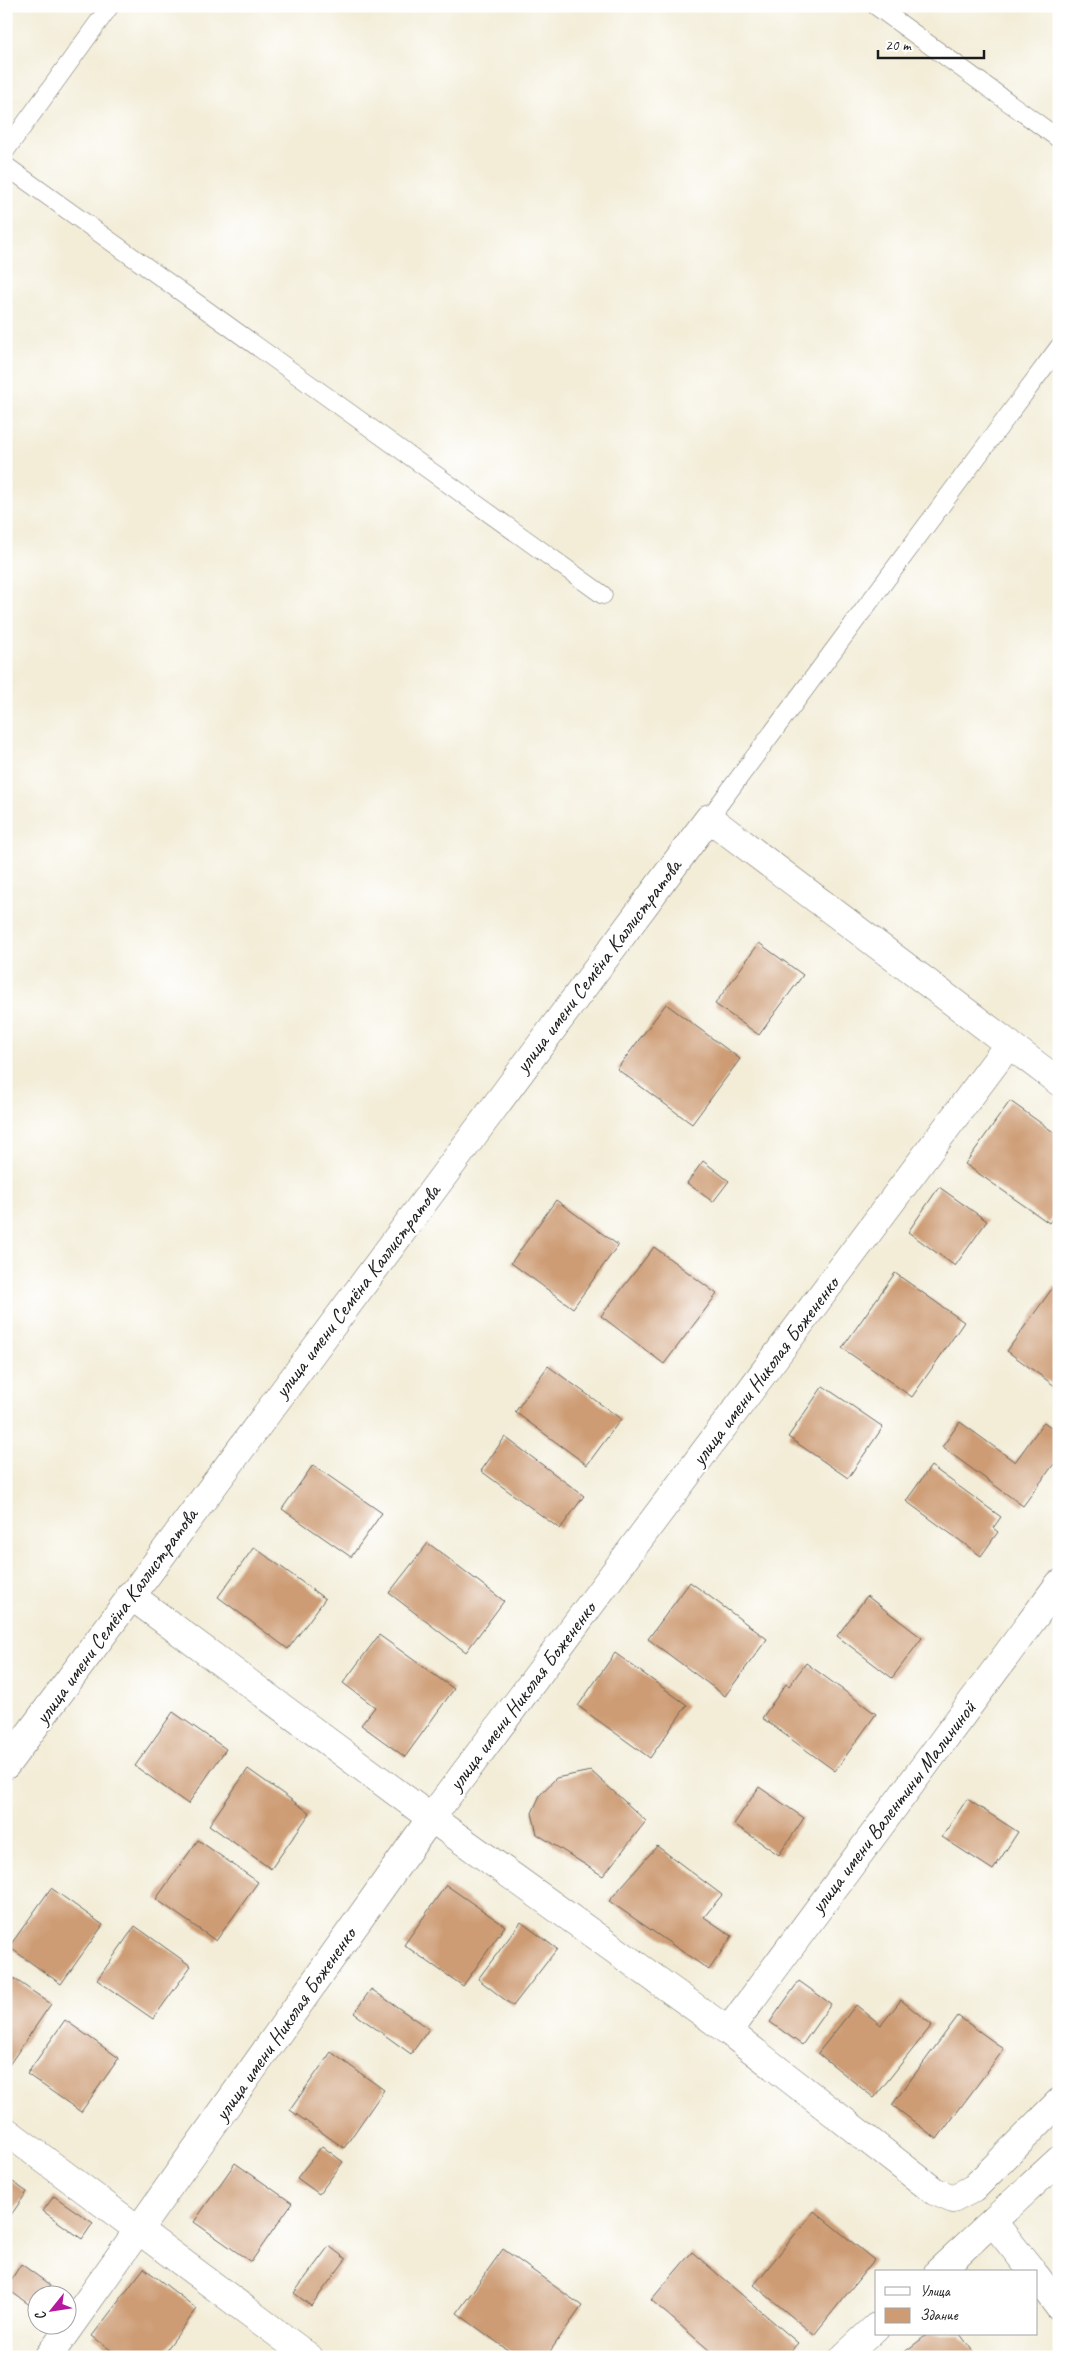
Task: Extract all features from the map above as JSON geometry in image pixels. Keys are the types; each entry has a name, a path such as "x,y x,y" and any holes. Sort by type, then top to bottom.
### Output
{"street":[{"path":"708,818 1059,1082"},
{"name":"улица имени Семёна Каллистратова","path":"6,1765 130,1595 708,818"},
{"name":"улица имени Николая Божененко","path":"48,2357 431,1818 1009,1044"},
{"name":"улица имени Валентины Малининой","path":"728,2031 1059,1584"},
{"path":"130,1595 431,1818 728,2031 934,2191 953,2199 974,2188 1059,2102"},
{"path":"6,2131 309,2357"},
{"path":"940,2270 1059,2160"},
{"path":"993,2222 1031,2270"},
{"path":"1038,2279 1059,2307"},
{"path":"844,2357 875,2328"}],"lane":[{"path":"6,150 110,6"},
{"path":"876,6 1059,139"},
{"path":"6,166 603,596"},
{"path":"708,818 1059,347"}],"building":[{"path":"759,943 803,975 759,1035 715,1004"},
{"path":"666,1004 740,1059 692,1124 617,1069"},
{"path":"1010,1101 1059,1136 1059,1210 1049,1223 965,1164"},
{"path":"703,1161 729,1181 713,1202 687,1183"},
{"path":"939,1187 987,1221 955,1266 908,1232"},
{"path":"556,1200 618,1245 573,1308 511,1263"},
{"path":"654,1247 717,1294 664,1364 601,1316"},
{"path":"895,1273 964,1322 912,1397 842,1348"},
{"path":"1054,1286 1059,1289 1059,1389 1007,1351"},
{"path":"548,1366 621,1419 587,1465 515,1412"},
{"path":"823,1386 883,1427 848,1478 788,1437"},
{"path":"960,1422 1015,1462 1044,1422 1059,1433 1059,1457 1023,1506 942,1447"},
{"path":"505,1437 584,1496 560,1529 481,1471"},
{"path":"313,1465 382,1513 351,1557 282,1509"},
{"path":"931,1466 1001,1517 993,1528 998,1532 981,1556 906,1501"},
{"path":"428,1543 504,1601 466,1652 389,1593"},
{"path":"254,1547 325,1599 288,1649 218,1597"},
{"path":"690,1582 767,1639 725,1696 648,1639"},
{"path":"867,1596 922,1638 892,1678 837,1636"},
{"path":"379,1635 454,1689 405,1757 361,1725 375,1707 343,1683"},
{"path":"615,1653 687,1705 650,1758 578,1706"},
{"path":"806,1663 876,1714 835,1771 762,1718 786,1684 789,1686"},
{"path":"173,1712 226,1749 188,1804 135,1766"},
{"path":"248,1769 310,1813 271,1869 209,1825"},
{"path":"591,1771 646,1821 603,1876 537,1834 532,1813 540,1795 556,1778"},
{"path":"759,1787 804,1818 779,1855 734,1824"},
{"path":"967,1799 1018,1832 993,1870 942,1837"},
{"path":"198,1840 258,1882 216,1941 156,1899"},
{"path":"657,1846 722,1895 704,1917 732,1936 709,1970 609,1901"},
{"path":"446,1885 505,1926 463,1986 404,1945"},
{"path":"51,1888 103,1925 61,1984 9,1947"},
{"path":"521,1922 557,1949 513,2006 478,1979"},
{"path":"135,1926 191,1966 153,2019 97,1980"},
{"path":"6,1973 51,2004 9,2065 6,2063"},
{"path":"799,1981 831,2004 802,2045 770,2022"},
{"path":"371,1989 429,2029 411,2054 354,2013"},
{"path":"901,2000 932,2025 874,2098 818,2053 856,2005 881,2025"},
{"path":"958,2016 1004,2049 937,2139 892,2105"},
{"path":"65,2020 119,2058 81,2112 27,2074"},
{"path":"331,2052 384,2090 344,2148 290,2110"},
{"path":"322,2146 343,2162 319,2194 297,2178"},
{"path":"235,2163 292,2203 251,2262 194,2222"},
{"path":"6,2177 27,2192 6,2222"},
{"path":"54,2196 93,2223 82,2239 43,2211"},
{"path":"814,2211 874,2260 814,2335 754,2285"},
{"path":"329,2246 346,2259 311,2306 294,2293"},
{"path":"503,2249 582,2306 546,2357 517,2357 457,2313"},
{"path":"692,2252 798,2343 785,2357 717,2357 651,2300"},
{"path":"21,2264 50,2285 28,2286 28,2304 6,2288"},
{"path":"144,2268 197,2309 161,2357 120,2357 92,2336"},
{"path":"925,2336 961,2336 977,2357 898,2357"}]}
